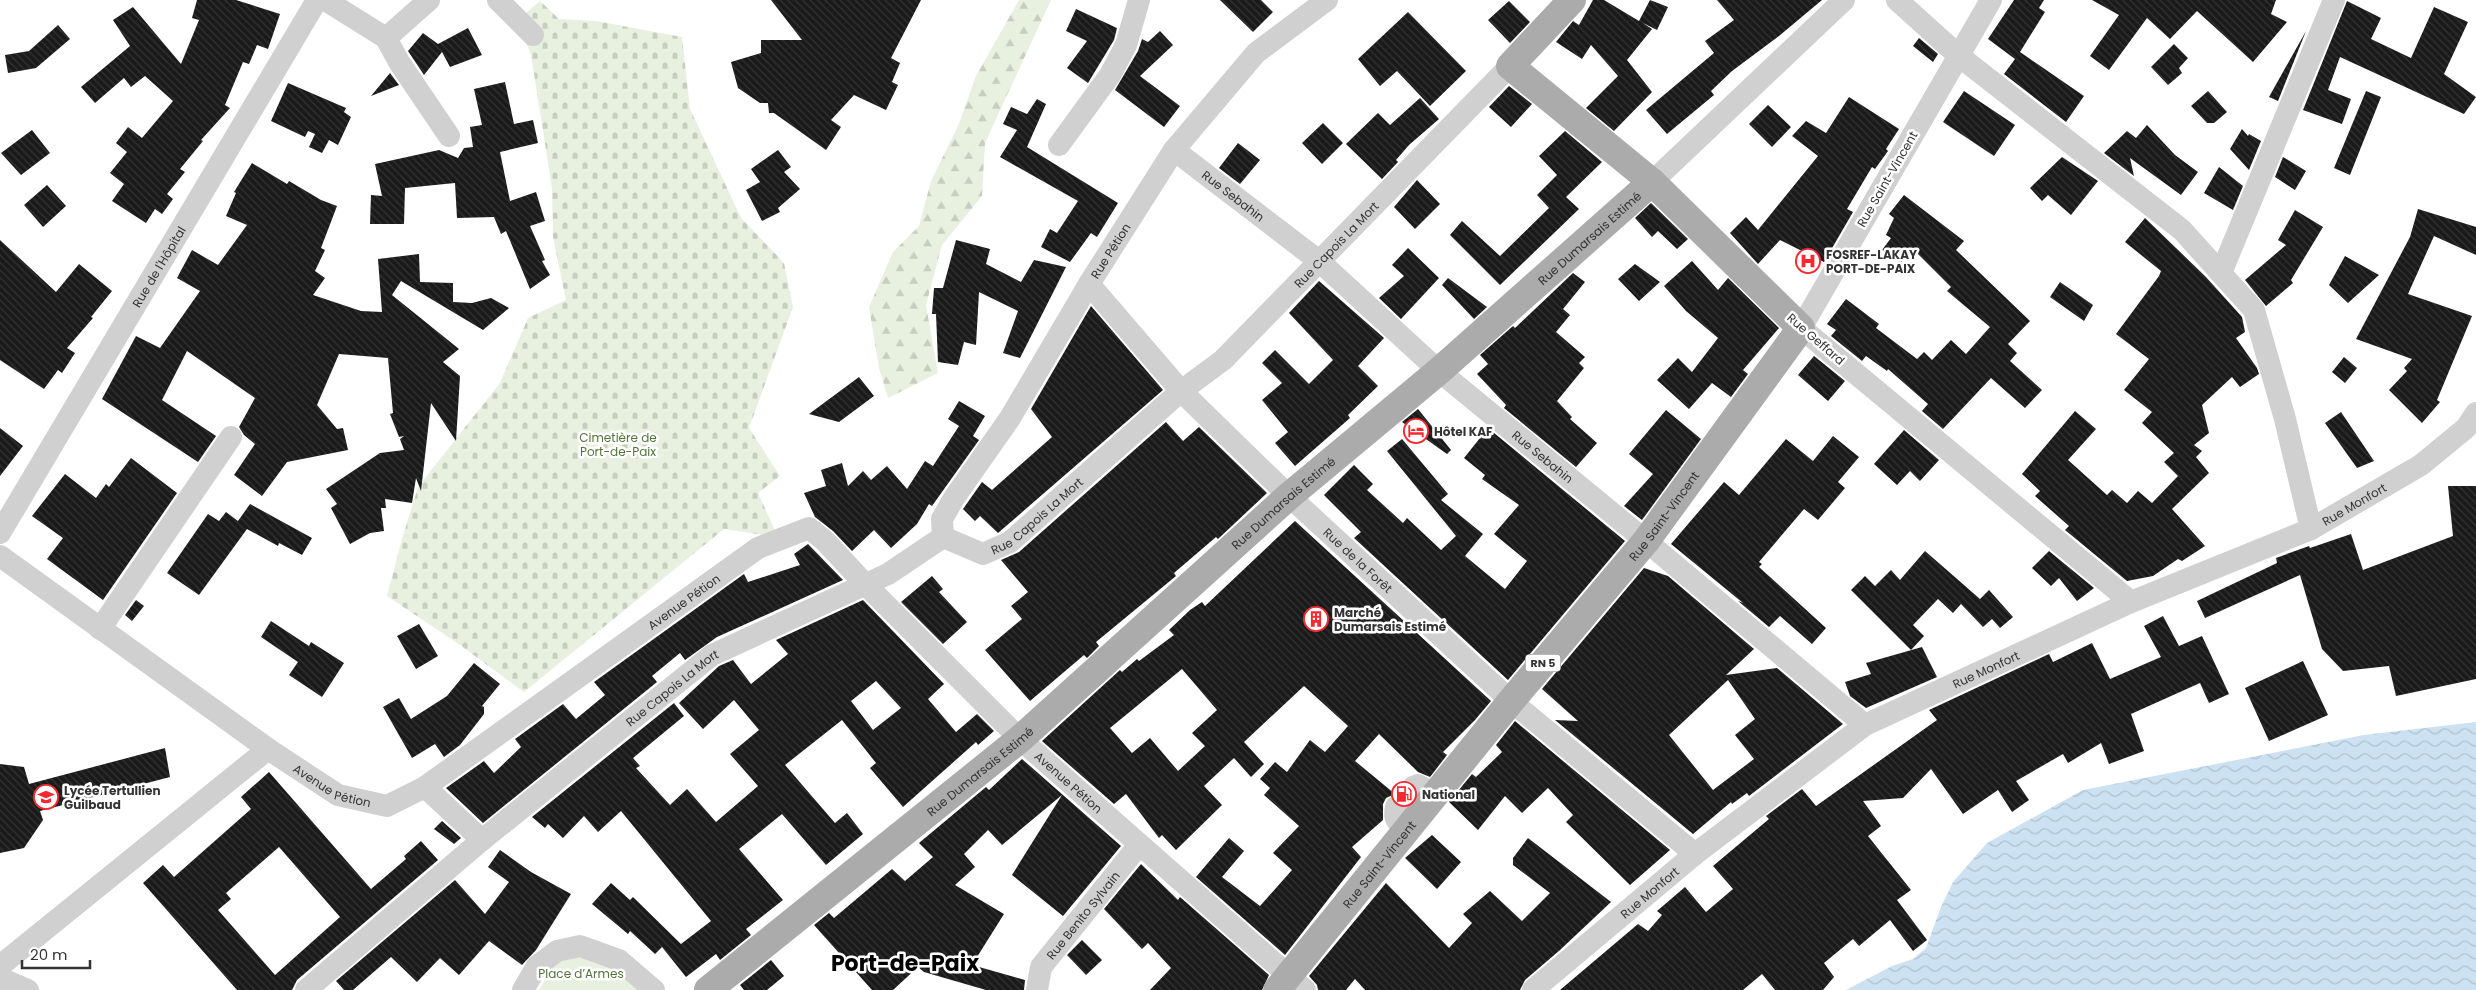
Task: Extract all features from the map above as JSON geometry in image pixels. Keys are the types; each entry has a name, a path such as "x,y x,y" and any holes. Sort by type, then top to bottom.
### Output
{"main road":[{"name":"Rue Capois La Mort","path":"1510,66 1572,0"},
{"name":"Rue Geffard","path":"1510,66 1652,182 1801,328"},
{"name":"Rue Dumarsais Estimé","path":"708,990 1020,739 1289,496 1439,371 1652,182"},
{"name":"Rue Saint-Vincent","path":"1290,985 1401,818 1424,791 1511,701 1646,541 1801,328"}],"street":[{"name":"Rue de l'Hôpital","path":"0,532 317,0"},
{"path":"325,0 386,38 399,62 449,136"},
{"path":"386,38 429,0"},
{"path":"498,0 533,35"},
{"path":"1058,145 1110,75 1122,53 1138,0"},
{"name":"Rue Pétion","path":"943,537 942,519 950,505 1010,418 1089,284 1174,150 1256,52 1327,0"},
{"name":"Rue Dumarsais Estimé","path":"1652,182 1844,0"},
{"path":"1897,0 1959,56 2182,230 2254,310 2285,419 2311,530"},
{"name":"Rue Saint-Vincent","path":"1801,328 1991,0"},
{"path":"2221,273 2334,0"},
{"name":"Rue Capois La Mort","path":"306,990 482,840 712,654 864,583 888,574 943,537 983,554 1010,542 1181,391 1223,360 1510,66"},
{"name":"Rue Sebahin","path":"1174,150 1319,262 1439,371 1646,541 1865,725"},
{"name":"Rue de la Forêt","path":"1089,284 1181,391 1289,496 1511,701 1695,854"},
{"name":"Rue Geffard","path":"1801,328 2131,602"},
{"name":"Rue Monfort","path":"1534,990 1695,854 1865,725 2131,602 2311,530 2421,465 2466,428 2476,413"},
{"path":"100,628 231,437"},
{"name":"Avenue Pétion","path":"0,556 268,749 338,795 387,806 425,787 758,548 809,528 825,541 864,583 1020,739 1139,845 1290,985"},
{"path":"0,966 268,749"},
{"path":"425,787 482,840"},
{"name":"Rue Benito Sylvain","path":"1037,990 1041,967 1139,845"},
{"path":"523,990 537,966 557,951 580,946 619,960 654,990"},
{"path":"0,978 28,990"}],"green space":[{"path":"1019,0 1051,0 985,143 982,196 942,245 926,305 938,373 888,398 879,368 869,307 893,252 919,226 931,181 958,126 976,76"},
{"name":"Cimetière de Port-de-Paix","path":"540,1 559,19 596,21 682,37 690,109 741,218 784,263 793,307 749,428 780,476 758,493 778,537 724,529 524,692 460,645 387,596 418,487 500,383 528,318 566,300 553,237 552,188 531,55 518,20"},
{"name":"Place d’Armes","path":"585,955 609,967 637,990 539,990 555,963"}],"water":[{"path":"2476,722 2476,990 1846,990 1892,966 1913,959 1926,948 1941,907 1953,882 1987,843 2083,790 2364,735"}],"building":[{"path":"197,0 236,0 280,14 268,49 257,45 249,64 243,62 225,105 230,108 201,140 203,141 180,169 185,172 167,194 173,199 162,214 155,209 146,223 112,201 124,184 110,173 127,152 116,143 128,127 142,138 173,101 145,76 131,87 124,78 95,103 81,87 130,46 113,20 133,7 181,64 199,20 192,18"},
{"path":"771,0 921,0 891,58 900,63 892,82 898,85 886,110 854,95 831,120 841,127 826,150 774,113 769,113 768,103 760,103 738,88 731,62 761,53 761,40 802,40"},
{"path":"1220,0 1261,0 1273,12 1253,32"},
{"path":"1593,0 1604,0 1639,21 1650,0 1668,7 1657,30 1643,23 1652,29 1627,60 1652,92 1614,131 1586,108 1618,76 1591,45 1582,59 1556,42 1573,21 1579,25"},
{"path":"1717,0 1822,0 1779,36 1732,71 1711,91 1714,95 1667,134 1646,110 1714,53 1705,41 1734,20"},
{"path":"2014,0 2044,0 2039,8 2045,12 2020,52 2084,96 2066,122 2004,74 2015,59 1988,39"},
{"path":"2092,0 2276,0 2271,14 2287,22 2253,62 2197,11 2170,39 2147,18 2109,70 2090,56 2119,15"},
{"path":"1509,1 1530,22 1510,43 1488,20"},
{"path":"2347,1 2381,18 2371,39 2411,58 2434,7 2468,22 2444,74 2476,97 2464,114 2340,57 2328,90 2351,99 2342,124 2303,110"},
{"path":"1076,9 1117,28 1114,40 1088,83 1067,68 1087,41 1066,31"},
{"path":"1408,12 1466,71 1430,106 1397,71 1380,86 1358,59"},
{"path":"58,25 70,39 36,68 8,73 5,55 29,51"},
{"path":"468,28 482,55 450,67 442,52 424,75 408,51 423,33 438,44"},
{"path":"1160,31 1173,45 1140,76 1180,106 1164,127 1115,90 1138,51 1142,39 1148,42"},
{"path":"2306,31 2278,101 2269,97"},
{"path":"1919,38 1938,54 1933,62 1913,46"},
{"path":"2174,44 2188,58 2179,68 2182,73 2168,85 2151,67"},
{"path":"390,73 399,85 371,96"},
{"path":"505,82 514,124 533,120 538,143 500,152 510,201 536,192 545,221 530,226 545,260 542,261 550,275 530,289 506,231 501,234 494,217 457,218 455,183 405,188 404,224 370,224 371,195 382,196 375,164 439,150 458,158 464,148 473,147 470,127 482,125 474,89"},
{"path":"288,83 346,108 344,112 351,117 338,145 329,140 322,153 309,147 315,134 308,131 305,137 271,121"},
{"path":"1509,86 1532,104 1511,127 1489,107"},
{"path":"1964,91 2015,125 1994,156 1943,122"},
{"path":"2208,91 2227,112 2214,123 2207,123 2191,106"},
{"path":"2366,91 2381,97 2350,175 2334,168"},
{"path":"1849,97 1899,129 1886,149 1888,151 1875,169 1872,167 1847,209 1853,212 1824,262 1780,240 1758,264 1730,233 1746,217 1758,230 1818,156 1792,136 1806,121 1826,133"},
{"path":"1420,98 1439,119 1409,145 1396,160 1398,162 1382,179 1346,144 1378,113 1390,125"},
{"path":"1037,99 1046,104 1027,147 1118,203 1097,237 1091,233 1070,262 1041,247 1050,229 1057,233 1078,201 1000,157 1017,130 1003,124 1011,107 1027,114"},
{"path":"1768,105 1791,127 1772,147 1749,124"},
{"path":"1323,123 1343,143 1322,164 1302,143"},
{"path":"2147,125 2175,155 2198,172 2181,195 2130,158 2134,176 2104,153 2127,131 2136,138"},
{"path":"2242,129 2248,136 2249,134 2261,141 2249,170 2230,149"},
{"path":"32,130 50,153 21,175 1,153"},
{"path":"1565,131 1602,162 1566,197 1579,209 1500,285 1450,235 1462,221 1500,256 1549,208 1537,195 1557,175 1539,156"},
{"path":"1238,143 1260,160 1240,184 1219,168"},
{"path":"778,150 791,167 784,172 800,189 778,208 780,212 762,221 746,190 760,182 751,169"},
{"path":"2062,157 2098,181 2071,215 2048,195 2042,201 2030,188"},
{"path":"2283,157 2306,171 2295,190 2275,177"},
{"path":"252,163 287,184 289,181 321,200 337,206 321,248 325,250 315,271 325,278 313,295 361,311 382,312 378,259 419,254 420,282 453,283 453,302 472,303 491,298 509,308 483,330 401,281 392,295 459,349 443,362 460,376 456,441 431,403 421,491 416,478 412,503 385,499 386,508 381,508 384,531 370,533 350,544 331,508 337,504 326,489 380,453 404,450 400,439 404,436 399,437 390,414 393,413 388,358 339,354 317,405 337,429 343,428 348,450 287,462 262,496 234,475 255,444 244,435 239,427 255,398 187,351 162,400 216,436 198,462 102,399 136,336 160,348 200,291 177,278 192,250 218,265 247,225 226,216 236,193 234,192"},
{"path":"2219,167 2243,186 2233,210 2204,193"},
{"path":"1417,180 1440,204 1415,229 1394,207"},
{"path":"47,185 66,206 43,227 24,205"},
{"path":"1904,195 1964,241 1956,250 2030,321 2008,344 2017,353 2010,361 2042,390 2025,408 1991,378 1943,429 1922,411 1928,404 1888,369 1887,371 1866,356 1862,361 1831,336 1836,330 1827,324 1846,299 1879,324 1876,328 1917,359 1924,352 1932,360 1951,340 1966,354 1990,327 1947,291 1951,287 1912,248 1901,263 1882,250 1891,238 1886,235 1894,218 1889,214"},
{"path":"1651,203 1688,239 1677,249 1658,231 1652,237 1635,218"},
{"path":"2418,209 2476,227 2476,255 2434,236 2408,294 2472,316 2437,400 2440,402 2422,423 2389,390 2407,371 2404,368 2412,359 2356,339 2410,237"},
{"path":"2295,210 2323,227 2291,280 2293,283 2266,306 2245,280 2286,245 2278,240"},
{"path":"2145,218 2206,277 2242,317 2245,332 2236,338 2257,368 2259,374 2240,387 2232,377 2202,405 2209,433 2194,445 2202,451 2196,457 2209,473 2172,509 2205,546 2182,561 2178,559 2153,576 2127,581 2065,530 2069,526 2035,496 2040,491 2022,474 2075,411 2096,429 2068,460 2107,495 2112,490 2127,503 2138,491 2152,503 2178,476 2164,462 2174,453 2142,423 2152,412 2124,390 2149,359 2116,334 2161,271 2125,242"},
{"path":"0,240 56,292 79,264 112,291 91,317 93,318 67,348 75,353 62,373 58,370 44,389 0,360"},
{"path":"956,240 990,249 986,264 1021,282 1034,260 1066,267 1020,358 1003,353 1018,311 979,292 976,345 964,342 958,365 938,362 936,314 932,314 934,288 943,288"},
{"path":"1408,248 1439,278 1401,319 1379,298 1404,276 1392,265"},
{"path":"2345,256 2379,275 2348,303 2329,285"},
{"path":"1692,261 1718,290 1728,278 1779,328 1743,370 1748,374 1731,397 1712,383 1689,409 1657,380 1678,358 1692,372 1718,338 1686,311 1664,286"},
{"path":"1635,264 1660,282 1639,301 1618,279"},
{"path":"1573,273 1585,282 1563,309 1570,315 1556,332 1585,357 1579,363 1584,368 1557,401 1572,417 1570,419 1597,443 1576,467 1504,408 1506,405 1477,374 1488,364 1480,355 1513,326 1515,328"},
{"path":"1448,278 1487,307 1474,319 1442,285"},
{"path":"1319,281 1384,338 1358,366 1378,386 1348,415 1350,418 1295,466 1275,443 1288,432 1262,400 1282,383 1262,363 1275,350 1309,384 1333,360 1289,313"},
{"path":"2060,282 2093,305 2084,321 2050,297"},
{"path":"1091,306 1163,390 998,533 980,516 975,521 963,509 982,482 992,490 1052,437 1031,409"},
{"path":"1814,356 1845,381 1828,401 1798,375"},
{"path":"2344,357 2357,368 2345,383 2332,372"},
{"path":"859,377 874,396 839,422 809,414"},
{"path":"959,401 985,416 973,436 979,440 932,506 929,504 917,524 891,548 874,530 852,551 833,531 815,517 804,493 826,486 821,470 842,463 848,486 863,471 871,480 887,466 907,489 925,461 933,466 959,426 948,419"},
{"path":"1418,409 1451,450 1447,454 1402,422"},
{"path":"1666,410 1701,439 1642,520 1624,506 1653,474 1629,454"},
{"path":"2341,412 2374,461 2357,468 2325,423"},
{"path":"1166,422 1183,441 1199,427 1267,493 1218,539 1216,537 1174,573 1176,576 1096,642 1099,646 1087,658 1084,655 1030,701 985,650 1022,619 1011,606 1028,592 1001,560 1019,552"},
{"path":"0,428 23,446 0,476"},
{"path":"1488,428 1625,541 1508,680 1354,538 1361,532 1324,495 1354,465 1373,484 1367,490 1403,523 1407,518 1441,550 1456,536 1387,451 1402,439 1448,494 1441,500 1483,534 1465,556 1505,589 1527,561 1494,534 1519,505 1482,479 1485,475 1464,458"},
{"path":"1904,430 1939,460 1920,481 1910,471 1897,485 1874,464"},
{"path":"1833,436 1859,457 1838,482 1845,488 1818,520 1804,509 1759,562 1762,564 1759,567 1826,628 1812,644 1780,616 1769,627 1738,601 1743,603 1671,544 1724,482 1739,495 1786,439 1813,461"},
{"path":"131,458 177,493 103,600 47,559 63,538 32,516 65,474 96,498 106,484 109,487"},
{"path":"2448,486 2476,486 2476,679 2396,696 2389,666 2343,671 2322,649 2300,575 2205,618 2197,601 2277,563 2276,558 2309,546 2310,548 2351,534 2363,570 2453,536"},
{"path":"250,504 312,538 302,555 279,543 278,546 247,529 199,595 167,573 208,514 219,521 226,512 238,521"},
{"path":"1295,521 1491,701 1443,752 1447,755 1430,777 1418,772 1379,734 1355,761 1395,794 1386,798 1383,804 1383,820 1352,847 1361,857 1285,955 1196,877 1229,838 1244,851 1222,877 1260,906 1292,870 1273,853 1299,826 1264,795 1270,788 1260,779 1275,762 1287,772 1310,740 1325,752 1348,726 1304,686 1244,742 1264,764 1251,777 1234,758 1204,786 1222,805 1176,850 1162,835 1159,838 1126,794 1114,804 1042,741 1120,670 1122,672 1137,659 1139,661 1174,635 1169,630 1190,610 1202,602 1205,606","holes":["1182,669 1217,710 1192,733 1205,746 1178,771 1150,738 1132,753 1110,728"]},
{"path":"808,544 843,580 717,637 685,660 680,653 652,676 657,682 483,823 446,788 484,761 494,773 521,747 515,739 563,704 576,719 605,695 594,682 744,574 748,582 800,565 794,554"},
{"path":"1925,551 1980,599 1989,590 2013,617 2000,628 1992,619 1983,627 1961,604 1953,613 1938,599 1913,625 1924,636 1911,650 1851,590 1865,576 1875,586 1891,570 1900,580"},
{"path":"2049,551 2094,588 2077,601 2059,578 2051,586 2032,568"},
{"path":"1644,568 1668,576 1754,649 1726,675 1777,668 1843,724 1749,796 1747,793 1732,804 1731,802 1693,834 1555,720 1578,721 1542,689","holes":["1728,680 1755,719 1735,735 1754,759 1713,790 1669,735"]},
{"path":"932,576 943,589 939,592 967,622 943,644 901,602"},
{"path":"136,600 144,606 132,621 125,615"},
{"path":"863,600 944,684 928,699 956,732 977,714 994,731 978,745 976,742 903,807 870,768 876,763 842,720 785,765 835,823 847,813 863,834 826,865 782,814 739,849 783,900 746,929 751,935 720,960 716,954 686,977 662,947 655,954 630,931 628,934 592,904 611,883 630,900 633,897 681,944 711,921 621,811 598,832 584,816 563,838 548,824 545,828 532,817 674,703 684,716 633,758 640,766 636,768 670,805 687,789 716,822 758,786 730,754 759,730 734,700 703,729 679,703 719,666 733,660 751,684 788,654 776,640","holes":["876,681 901,708 873,730 851,701"]},
{"path":"2163,616 2179,646 2202,636 2229,694 2209,703 2200,683 2131,714 2144,751 2109,764 2101,743 2068,763 2063,754 2016,781 2029,800 2012,812 1998,790 1963,814 1931,769 1903,798 1863,801 1881,826 1868,836 1911,890 1897,900 1927,940 1913,951 1890,920 1859,946 1853,939 1824,963 1834,977 1823,990 1775,990 1762,974 1743,990 1560,990 1638,924 1648,931 1662,915 1657,911 1685,887 1706,912 1733,889 1713,866 1769,819 1766,816 1802,789 1816,806 1937,720 1929,710 2049,654 2053,662 2092,643 2110,679 2161,657 2144,626"},
{"path":"271,621 309,646 311,642 344,663 322,697 289,675 298,662 261,637"},
{"path":"419,624 438,656 416,669 397,636"},
{"path":"1922,647 1937,677 1866,708 1850,696 1845,682 1871,674 1866,663"},
{"path":"2303,661 2328,715 2269,741 2245,688"},
{"path":"474,663 500,684 482,706 484,707 484,714 460,745 444,757 435,744 412,758 383,707 399,698 411,719 447,696"},
{"path":"1515,721 1670,850 1630,885 1566,822 1573,815 1548,788 1522,813 1505,796 1478,830 1449,802 1472,774 1476,777 1502,752 1496,745"},
{"name":"Lycée Tertullien Guilbaud","path":"165,748 170,777 40,811 43,820 24,848 0,853 0,764 24,767 29,784"},
{"path":"1022,759 1121,846 1063,916 1012,875 1062,795 1002,845 988,830 964,854 975,867 955,885 1004,914 972,965 1025,980 1024,990 986,990 924,972 918,967 893,990 872,990 814,925 829,913 834,918 892,869 905,881 933,857 919,843 986,787 989,790"},
{"path":"269,772 371,889 406,859 404,856 421,841 438,860 297,980 292,990 237,990 143,883 163,865 174,877 251,809 241,797","holes":["279,847 340,917 275,975 218,910 231,899 226,893"]},
{"path":"442,821 461,838 454,844 434,829"},
{"path":"1432,835 1461,862 1437,889 1405,858"},
{"path":"1528,838 1611,902 1525,980 1520,990 1365,990 1355,979 1346,990 1318,990 1317,985 1309,976 1386,883 1449,948 1472,923 1463,914 1490,891 1522,921 1550,893 1513,865 1513,858"},
{"path":"500,850 531,872 571,894 536,950 522,965 489,941 459,975 440,958 417,982 391,957 353,990 344,990 336,981 455,880 485,914 509,882 488,867"},
{"path":"1141,864 1178,900 1180,897 1269,975 1262,990 1150,990 1171,968 1148,943 1142,949 1104,909"},
{"path":"1082,940 1102,960 1086,975 1067,955"},
{"path":"771,960 784,976 767,990 744,990 740,985"}],"place":[{"name":"FOSREF-LAKAY PORT-DE-PAIX","path":"1808,261"},
{"name":"Hôtel KAF","path":"1416,431"},
{"name":"Marché Dumarsais Estimé","path":"1316,619"},
{"name":"National","path":"1404,794"},
{"name":"Lycée Tertullien Guilbaud","path":"46,797"}],"district":[{"name":"Port-de-Paix","path":"905,963"}]}
